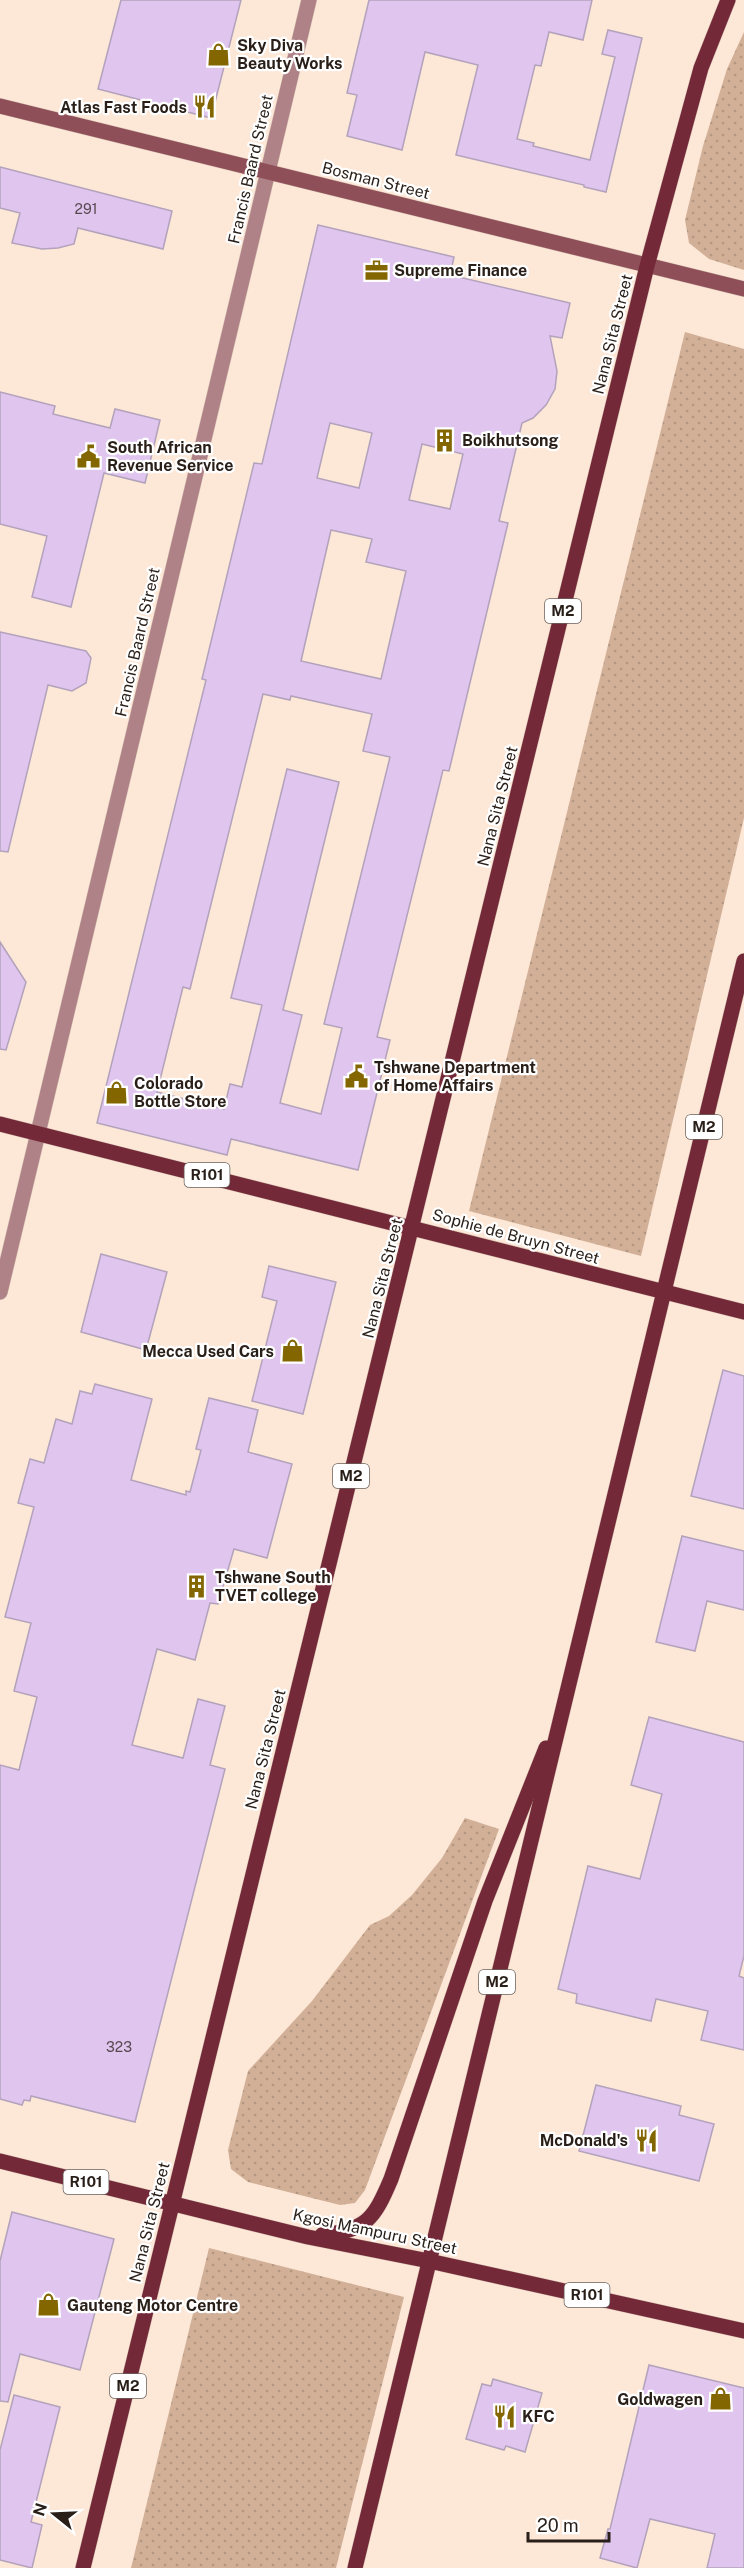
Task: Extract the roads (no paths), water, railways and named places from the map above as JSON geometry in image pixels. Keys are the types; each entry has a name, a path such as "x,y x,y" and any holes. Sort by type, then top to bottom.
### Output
{"main road":[{"name":"Nana Sita Street","path":"83,2568 647,266 701,68 728,0"},
{"name":"Bosman Street","path":"0,106 744,289"},
{"name":"M2","path":"355,2568 744,961"},
{"name":"Sophie de Bruyn Street","path":"0,1124 744,1312"},
{"path":"308,2237 339,2233 367,2222 383,2198 392,2179 485,1901 564,1703"},
{"name":"Kgosi Mampuru Street","path":"0,2161 308,2237 429,2261 744,2331"}],"street":[{"name":"Francis Baard Street","path":"0,1292 309,0"}],"place":[{"name":"Sky Diva Beauty Works","path":"219,54"},
{"name":"Atlas Fast Foods","path":"205,107"},
{"name":"Supreme Finance","path":"376,270"},
{"name":"Boikhutsong","path":"444,440"},
{"name":"South African Revenue Service","path":"89,456"},
{"name":"Tshwane Department of Home Affairs","path":"356,1076"},
{"name":"Colorado Bottle Store","path":"116,1092"},
{"name":"Mecca Used Cars","path":"292,1351"},
{"name":"Tshwane South TVET college","path":"197,1586"},
{"name":"McDonald's","path":"646,2140"},
{"name":"Gauteng Motor Centre","path":"49,2305"},
{"name":"Goldwagen","path":"721,2399"},
{"name":"KFC","path":"504,2416"}]}
